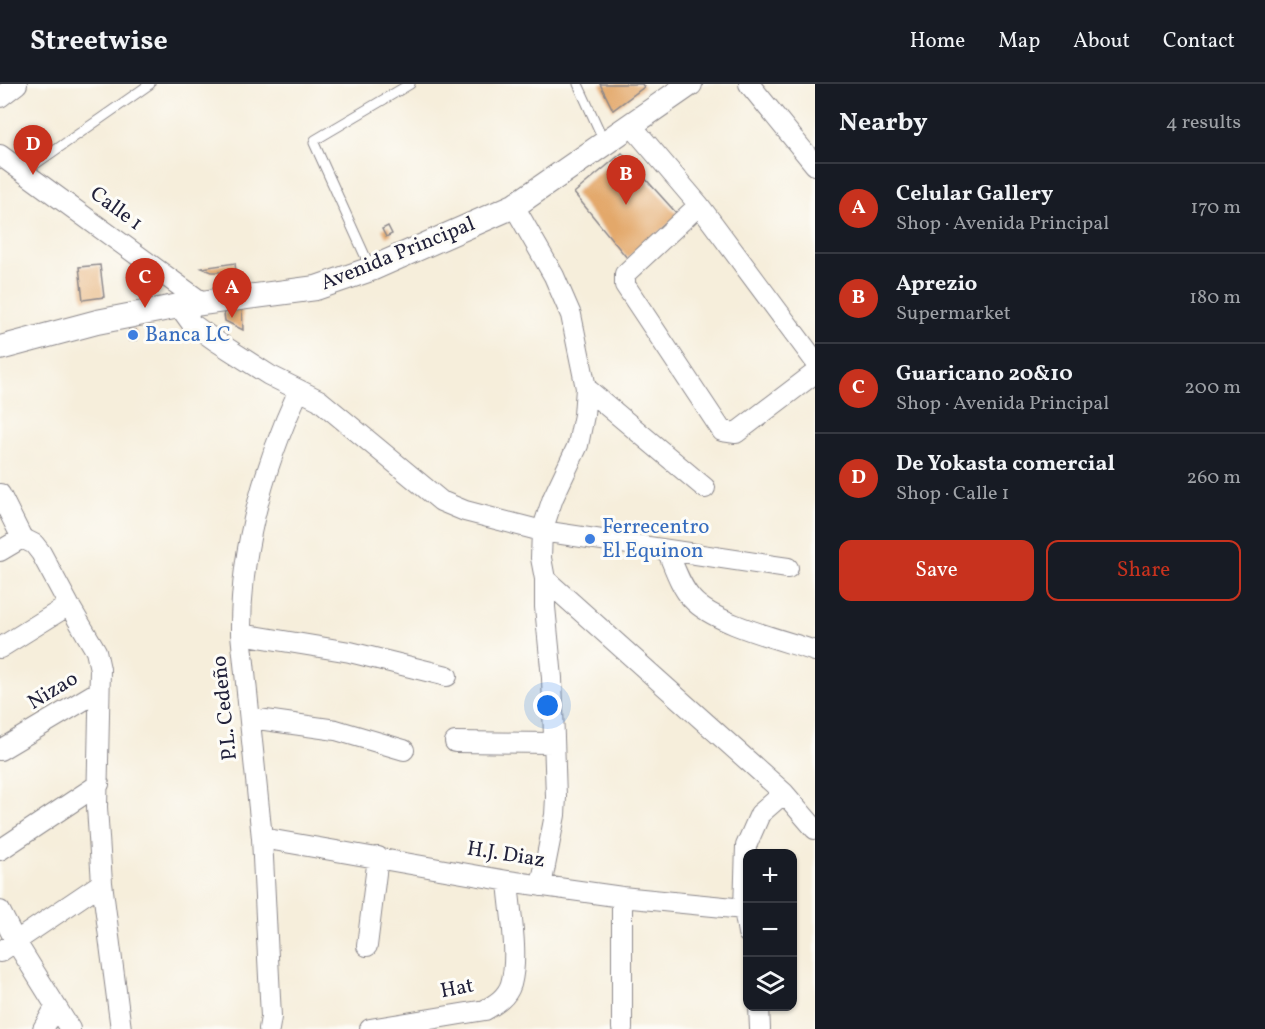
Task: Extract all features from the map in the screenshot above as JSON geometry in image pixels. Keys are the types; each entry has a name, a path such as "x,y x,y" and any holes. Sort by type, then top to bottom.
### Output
{"street":[{"path":"0,97 17,84"},
{"name":"Avenida Principal","path":"0,348 97,322 179,306 316,288 371,269 514,206 690,84"},
{"path":"749,84 815,165"},
{"path":"631,125 699,205 815,361"},
{"name":"Calle 1","path":"0,154 203,303"},
{"path":"699,205 625,274 625,285 722,431 736,433 815,373"},
{"path":"514,206 554,276 571,315 586,388 578,445 553,498 542,531 541,558 545,579 545,608 552,678 555,815 541,886"},
{"path":"179,306 192,324 216,341 269,375 319,400 441,501 465,511 542,531 788,568"},
{"path":"586,388 705,488"},
{"name":"P.L. Cedeño","path":"269,1029 271,1017 262,838 241,634 245,562 250,535 276,446 299,390"},
{"path":"0,494 22,538 34,544 41,553 96,651 100,669 97,807 102,883 121,1029"},
{"path":"0,551 22,538"},
{"path":"667,550 686,591 693,601 704,609 730,622 815,651"},
{"path":"545,579 784,793 815,829"},
{"path":"0,648 69,605"},
{"path":"241,634 350,652 447,676"},
{"name":"Nizao","path":"0,750 99,691"},
{"path":"251,718 336,730 404,750"},
{"path":"455,742 554,743"},
{"path":"0,850 99,784"},
{"path":"744,903 746,846 760,814 784,793"},
{"name":"H.J. Diaz","path":"262,838 541,886 622,897 743,909"},
{"path":"368,945 378,857"},
{"name":"Hat","path":"370,1029 485,1010 500,1001 511,985 513,957 508,881"},
{"path":"8,947 102,883"},
{"path":"622,897 622,1029"},
{"path":"0,911 8,947 70,1029"},
{"path":"44,1029 55,1008"},
{"path":"759,1011 760,1029"}],"lane":[{"path":"24,172 150,84"},
{"path":"371,269 314,143 315,140 411,84"},
{"path":"578,84 605,143"}],"building":[{"path":"600,84 642,84 644,87 613,110"},
{"path":"622,153 679,216 627,258 574,193"},
{"path":"388,226 392,234 386,237 382,229"},
{"path":"235,263 236,272 212,272 202,268"},
{"path":"100,265 104,297 83,300 79,267"},
{"path":"242,307 243,330 225,321 224,313"},
{"name":"Banca LC","path":"129,330 136,330 137,340 129,341"}],"place":[{"name":"De Yokasta comercial","path":"33,175"},
{"name":"Aprezio","path":"626,205"},
{"name":"Guaricano 20&10","path":"145,308"},
{"name":"Celular Gallery","path":"232,318"},
{"name":"Banca LC","path":"133,335"},
{"name":"Ferrecentro El Equinon","path":"590,539"}]}
